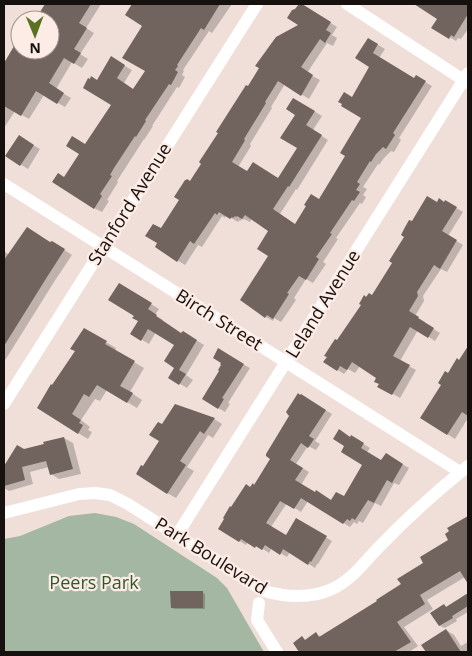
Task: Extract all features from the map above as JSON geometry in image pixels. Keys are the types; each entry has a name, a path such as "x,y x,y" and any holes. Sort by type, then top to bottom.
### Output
{"street":[{"name":"Stanford Avenue","path":"4,404 257,4"},
{"path":"347,4 467,78"},
{"name":"Leland Avenue","path":"176,535 467,78"},
{"name":"Birch Street","path":"4,184 286,363 464,469"},
{"name":"Park Boulevard","path":"4,513 71,496 95,492 110,495 264,591 286,596 317,594 332,589 351,577 380,546 464,469"},
{"path":"259,604 257,620 277,652"}],"green space":[{"name":"Peers Park","path":"95,513 116,517 134,524 217,578 227,588 264,652 4,652 4,539 20,536 69,516"}],"building":[{"path":"45,4 91,4 79,23 87,28 74,49 81,53 74,64 64,58 49,83 64,93 57,104 36,91 21,116 4,106 4,63 10,53 10,60 60,60 60,10 41,10"},
{"path":"132,4 220,4 204,30 201,28 177,65 175,70 178,72 171,85 169,84 114,168 110,175 112,176 100,194 102,196 94,209 52,182 58,173 64,177 79,154 66,146 72,136 85,144 111,105 83,88 88,78 90,79 91,76 97,80 111,56 125,65 117,78 133,89 145,71 122,58 142,26 125,15"},
{"path":"299,4 331,22 326,30 331,33 325,43 320,39 301,67 313,75 301,96 278,81 232,162 247,171 253,162 278,178 297,148 280,138 295,115 286,109 293,98 315,111 306,125 322,135 273,209 295,224 311,194 319,199 345,156 340,153 361,118 341,106 342,104 338,102 344,92 352,97 369,67 355,58 368,38 378,44 373,53 414,78 416,75 426,81 393,133 395,135 386,149 383,147 376,154 357,182 360,184 356,190 360,192 354,201 352,200 330,233 332,234 316,257 319,259 306,280 299,276 273,319 267,315 265,318 240,300 268,256 257,249 268,231 245,215 242,219 235,216 230,219 219,212 217,215 215,213 194,244 190,241 177,262 155,247 157,243 145,236 153,224 161,228 179,200 174,197 185,180 190,181 201,164 199,162 218,133 216,132 246,85 248,86 259,68 255,66 276,37 298,25 287,18"},
{"path":"414,4 468,4 468,14 454,37 451,35 449,39 431,28 437,19"},
{"path":"19,135 34,145 20,166 5,156"},
{"path":"427,196 437,202 439,198 444,202 445,200 457,207 442,231 457,240 440,269 434,265 417,292 418,296 409,311 434,328 428,338 410,327 393,356 410,365 392,395 377,387 379,384 374,382 376,378 352,362 347,370 340,366 337,371 323,362 327,357 324,356 361,305 359,304 364,295 366,297 369,293 372,295 392,263 389,261 404,237 401,235 409,220 412,221"},
{"path":"27,227 65,249 4,346 4,260"},
{"path":"119,283 152,303 148,309 156,316 181,333 183,331 197,340 179,370 186,374 179,385 168,378 174,368 164,361 174,345 148,329 141,341 130,334 138,321 132,318 134,316 108,300"},
{"path":"84,328 107,341 105,344 135,361 120,386 133,393 127,403 97,385 89,397 84,394 72,414 81,420 79,423 83,425 78,434 37,408 51,384 75,351 70,349"},
{"path":"468,346 468,416 462,412 447,435 420,418 441,385 438,383 445,371 448,373 457,358 459,360"},
{"path":"218,348 244,364 222,398 224,399 218,409 202,399 221,365 221,363 213,358"},
{"path":"298,393 326,410 309,436 314,439 308,448 301,443 290,460 303,468 295,480 331,500 336,492 344,496 362,465 341,452 344,446 333,439 339,429 350,437 351,435 364,443 361,448 381,460 386,453 403,464 392,483 387,480 374,503 368,500 355,520 352,518 350,521 347,519 343,524 301,498 294,509 280,501 266,523 286,535 296,518 327,536 308,565 283,549 280,555 265,545 262,550 256,546 255,548 241,539 239,542 218,529 230,506 246,484 250,487 253,483 254,485 270,459 266,454 289,416 286,412"},
{"path":"175,404 215,418 204,434 200,431 180,461 186,465 167,494 136,474 159,441 149,435 158,422 162,424"},
{"path":"64,437 73,469 50,475 46,461 22,467 25,480 4,486 4,466 17,445 24,449"},
{"path":"468,516 468,584 460,571 420,595 425,604 397,622 411,642 394,652 299,652 293,643 302,636 305,640 316,632 319,637 401,584 397,579 423,563 420,557 448,540 445,534 449,531 447,528"},
{"path":"170,591 203,591 203,608 171,608"},
{"path":"468,593 468,606 439,626 430,613 444,604 446,607"},
{"path":"446,629 461,652 426,652 421,645"}]}
